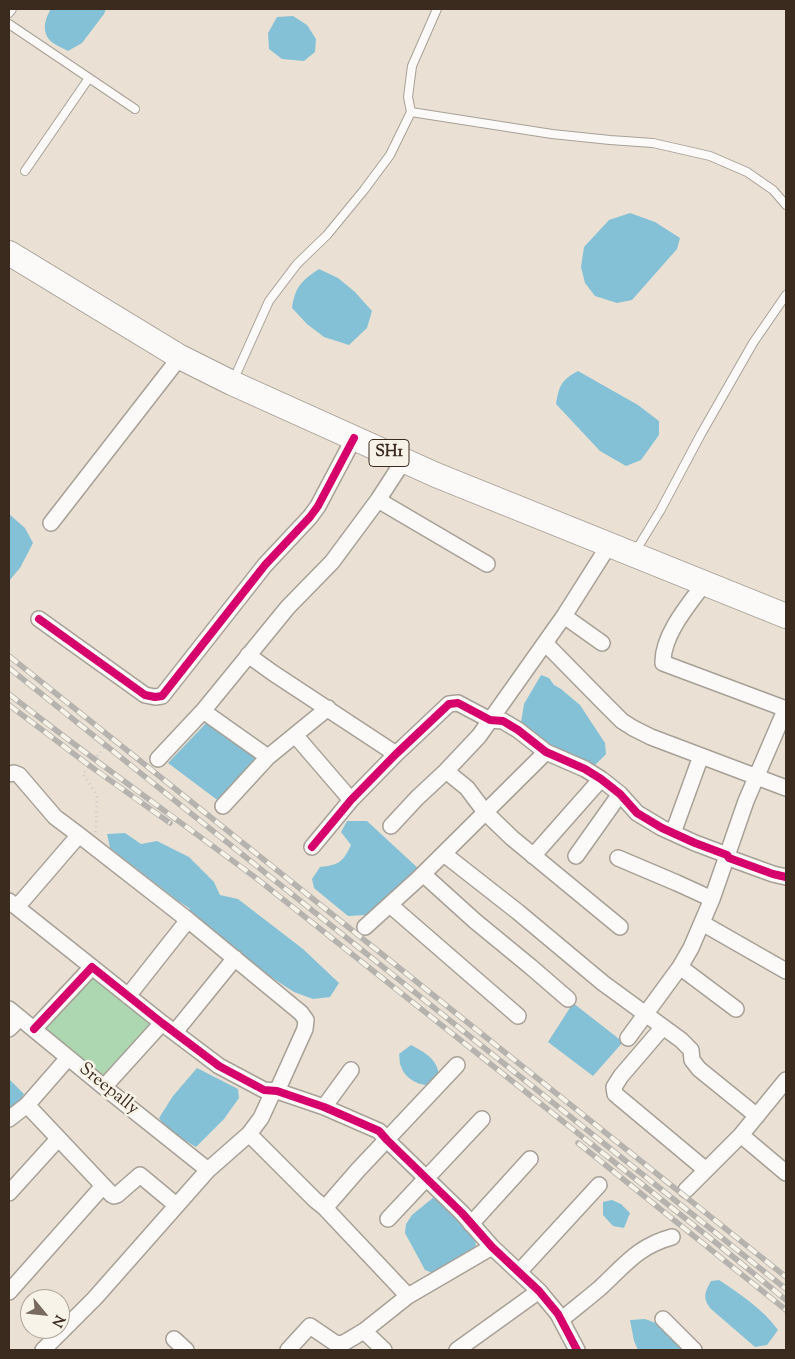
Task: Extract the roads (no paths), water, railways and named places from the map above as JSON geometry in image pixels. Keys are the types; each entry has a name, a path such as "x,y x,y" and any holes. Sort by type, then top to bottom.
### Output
{"main road":[{"name":"SH1","path":"9,253 180,357 232,383 436,475 786,616"}],"street":[{"path":"51,523 180,357"},
{"path":"39,619 145,695 162,696 265,565 310,517 354,438"},
{"path":"158,760 203,711 288,607 332,562 378,500 404,460"},
{"path":"378,500 487,564"},
{"path":"391,826 479,736 564,616 609,545"},
{"path":"628,1038 692,948 712,899 756,777 786,708 663,663 663,655 668,637 704,584"},
{"path":"564,616 602,643"},
{"path":"545,643 604,704 622,721 633,728 651,737 786,788"},
{"path":"248,655 396,754"},
{"path":"312,847 351,800 396,754 449,704 458,703 490,720 503,721 546,752 601,779 620,794 637,813 673,833 727,855 729,858 786,877"},
{"path":"223,806 268,757 328,708"},
{"path":"203,711 268,757"},
{"path":"295,735 351,800"},
{"path":"365,927 444,854 546,752"},
{"path":"673,833 701,756"},
{"path":"446,771 467,788 485,812 512,838 620,927"},
{"path":"9,774 19,775 54,817 188,920 301,1013 306,1020 305,1030 275,1092 261,1118 249,1134 208,1170 95,1298 43,1350"},
{"path":"533,856 601,779"},
{"path":"576,856 620,794"},
{"path":"85,840 13,904 219,1066 260,1089 324,1107 379,1130 386,1140 492,1247 539,1291 558,1314 575,1350"},
{"path":"444,854 518,912 603,983 681,1040 691,1050 692,1060 699,1069 757,1116"},
{"path":"618,858 712,899"},
{"path":"423,874 475,921 568,999"},
{"path":"390,905 518,1016"},
{"path":"128,996 188,920"},
{"path":"702,923 786,971"},
{"path":"175,1032 235,958"},
{"path":"34,1030 92,967"},
{"path":"680,967 736,1009"},
{"path":"9,1029 14,1014"},
{"name":"Sreepally","path":"14,1014 208,1170"},
{"path":"104,1087 162,1022"},
{"path":"663,1026 621,1076 614,1087 615,1094 706,1170"},
{"path":"9,1119 27,1105 68,1058"},
{"path":"325,1208 457,1064"},
{"path":"324,1107 350,1070"},
{"path":"686,1190 741,1135 786,1080"},
{"path":"27,1105 114,1196 141,1175 176,1205"},
{"path":"388,1219 482,1119"},
{"path":"249,1134 325,1208 408,1296"},
{"path":"741,1135 786,1172"},
{"path":"9,1192 58,1139"},
{"path":"471,1224 530,1159"},
{"path":"519,1272 599,1185"},
{"path":"9,1292 103,1186"},
{"path":"561,1320 601,1287 629,1258 658,1241 672,1237"},
{"path":"288,1350 310,1326 335,1342 342,1344 364,1331 408,1296 492,1247"},
{"path":"457,1350 539,1291"},
{"path":"663,1319 694,1350"},
{"path":"364,1331 384,1350"},
{"path":"174,1339 186,1350"}],"lane":[{"path":"9,13 12,9"},
{"path":"232,383 269,301 297,264 327,235 390,155 411,112 408,97 412,66 437,9"},
{"path":"9,24 135,109"},
{"path":"25,171 89,78"},
{"path":"411,112 552,134 653,143 710,156 747,172 772,190 786,205"},
{"path":"634,554 660,511 753,343 786,296"}],"water":[{"path":"51,9 106,9 82,43 68,51 53,43 45,31 45,22"},
{"path":"293,16 307,25 316,39 315,52 304,61 282,59 269,49 268,33 277,17"},
{"path":"630,213 655,222 680,238 677,249 632,300 617,303 595,296 585,283 581,267 584,247 609,220"},
{"path":"319,269 338,278 355,292 372,311 367,328 349,345 324,337 307,324 292,308 297,289"},
{"path":"578,371 638,405 659,421 659,435 641,460 626,466 600,451 556,404 558,393 564,381"},
{"path":"9,514 25,528 33,543 20,568 9,581"},
{"path":"541,675 549,678 554,685 580,705 605,743 606,754 592,768 520,729 524,704"},
{"path":"209,720 259,758 220,802 168,763"},
{"path":"347,821 367,821 420,870 402,887 366,915 348,916 314,888 312,879 320,867 336,864 343,859 351,845 341,832"},
{"path":"125,833 141,844 157,841 189,857 214,882 220,895 238,899 303,949 339,983 330,997 313,999 294,992 240,957 194,922 189,908 110,848 107,834"},
{"path":"573,1003 623,1042 593,1076 548,1042"},
{"path":"411,1045 425,1053 436,1065 439,1076 430,1085 412,1080 403,1070 399,1054"},
{"path":"197,1068 238,1089 239,1098 224,1119 196,1147 167,1130 159,1118 173,1096"},
{"path":"9,1079 24,1094 16,1110 9,1116"},
{"path":"434,1197 458,1219 475,1239 476,1246 435,1274 425,1270 405,1233 406,1224 412,1215"},
{"path":"612,1200 621,1204 630,1213 624,1228 613,1226 603,1215 603,1202"},
{"path":"719,1280 743,1296 772,1322 778,1330 767,1345 755,1347 711,1309 706,1302 706,1292 711,1281"},
{"path":"645,1319 667,1327 688,1350 638,1350 634,1341 630,1320"}],"railway":[{"path":"9,656 786,1277"},
{"path":"9,668 786,1289"},
{"path":"9,694 256,878 786,1300"},
{"path":"9,705 170,823"},
{"path":"578,1143 786,1310"}]}
